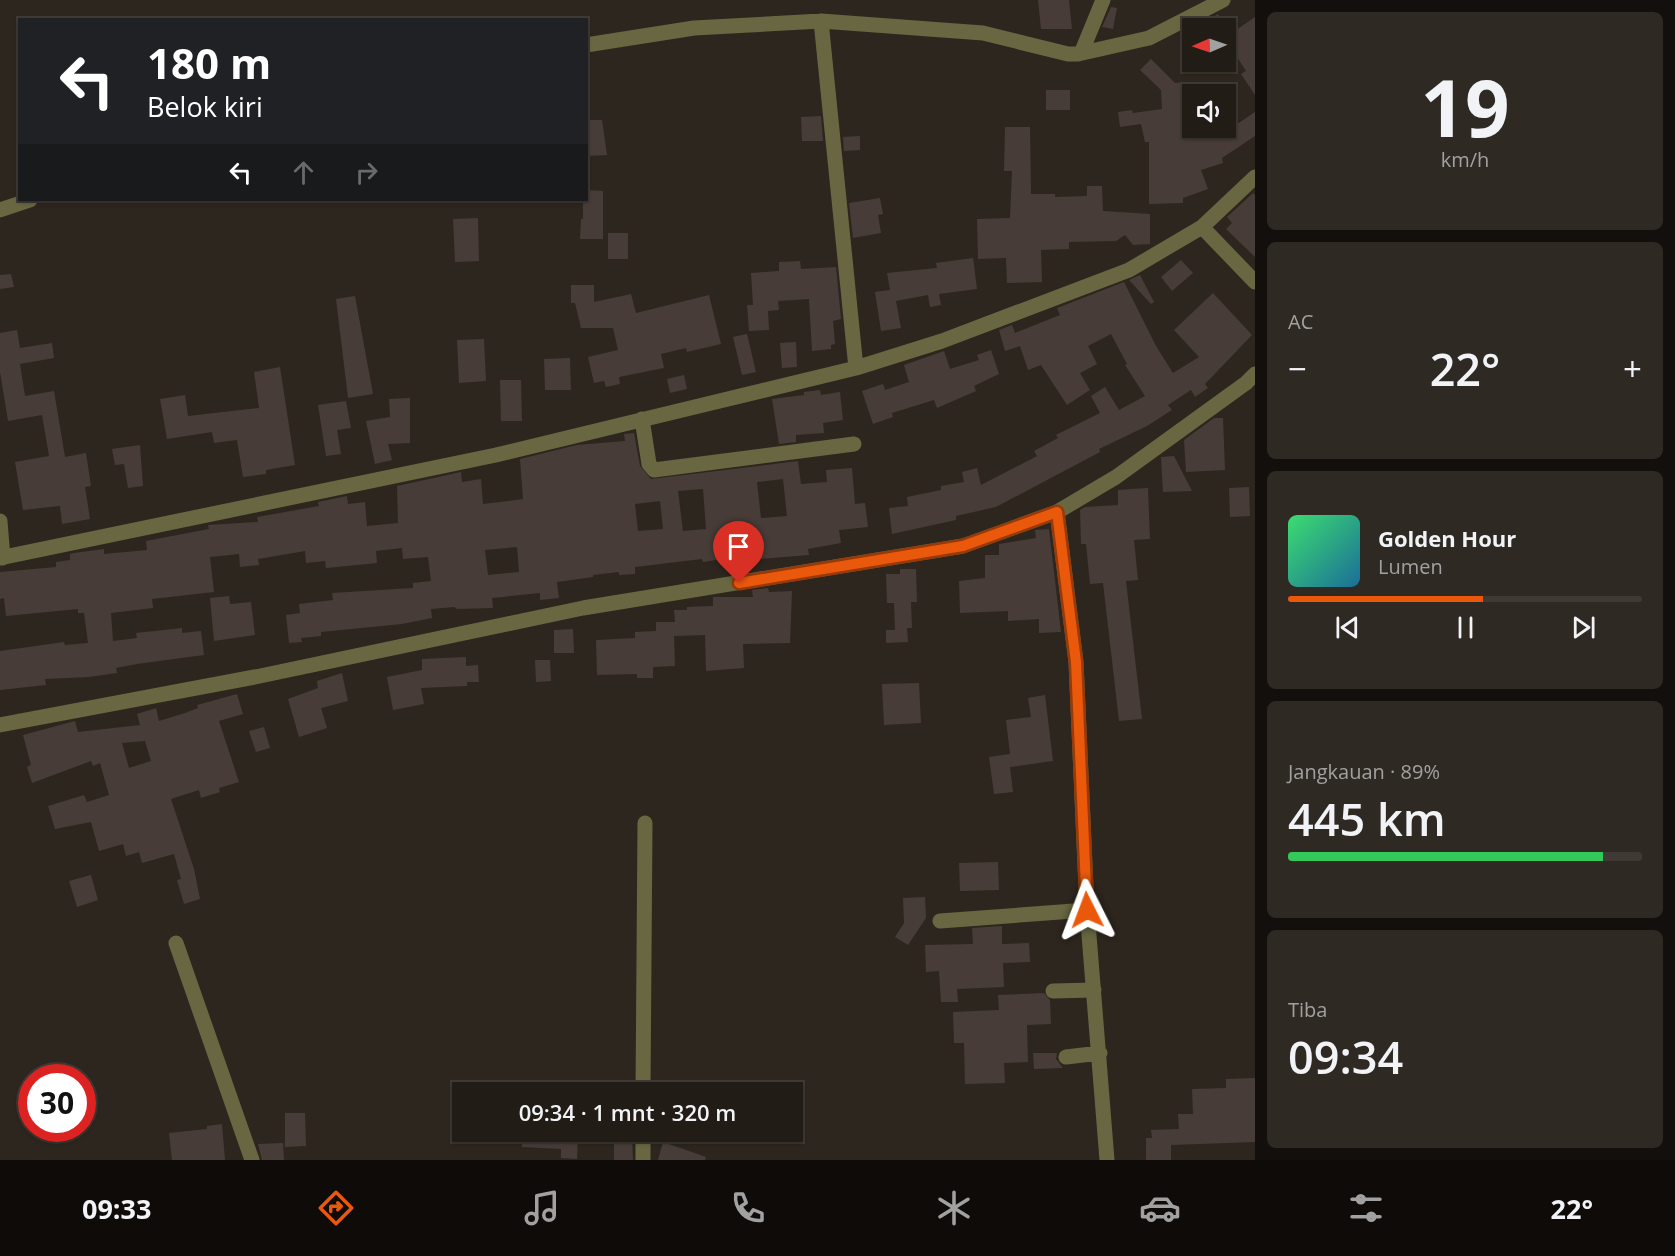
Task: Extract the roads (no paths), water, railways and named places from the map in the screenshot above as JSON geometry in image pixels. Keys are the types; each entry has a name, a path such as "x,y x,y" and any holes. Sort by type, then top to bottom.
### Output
{"street":[{"path":"1078,54 1082,51 1103,0"},
{"path":"588,45 677,30 821,21 983,33 1068,54 1078,54 1149,38 1223,0"},
{"path":"821,21 856,368"},
{"path":"0,521 2,558 496,455 856,368 942,340 1129,270 1202,227 1255,177"},
{"path":"0,210 27,201"},
{"path":"1202,227 1255,282"},
{"path":"0,725 260,676 595,606 963,546 1057,512 1116,477 1246,384 1255,374"},
{"path":"642,419 649,464 654,470 854,444"},
{"path":"1057,512 1076,662 1087,910 1107,1160"},
{"path":"643,1082 645,823"},
{"path":"939,921 1087,910"},
{"path":"176,943 252,1160"},
{"path":"1053,991 1094,990"},
{"path":"1066,1057 1100,1053"},
{"path":"643,1142 643,1160"}]}
